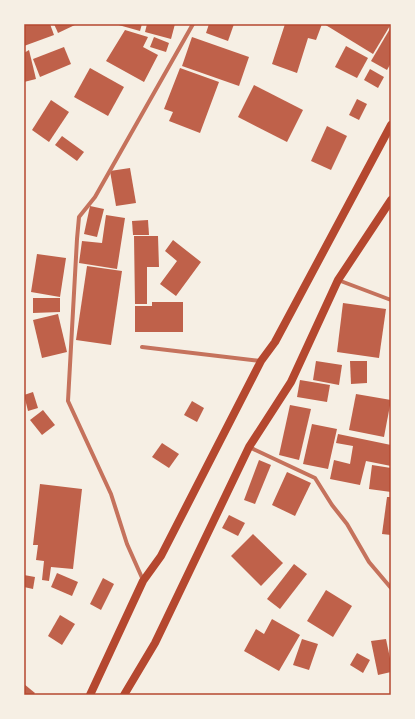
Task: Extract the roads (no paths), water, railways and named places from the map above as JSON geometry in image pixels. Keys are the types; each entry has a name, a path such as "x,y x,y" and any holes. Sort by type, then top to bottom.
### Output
{"main road":[{"path":"90,695 143,581 161,556 260,361 275,342 391,125"},
{"path":"124,695 155,643 249,447 291,382 338,280 391,200"}],"street":[{"path":"143,581 127,544 111,494 68,401 77,239 80,217 94,197 193,24"},
{"path":"338,280 391,300"},
{"path":"142,347 260,361"},
{"path":"249,447 315,478 332,505 347,524 369,562 391,588"}]}
